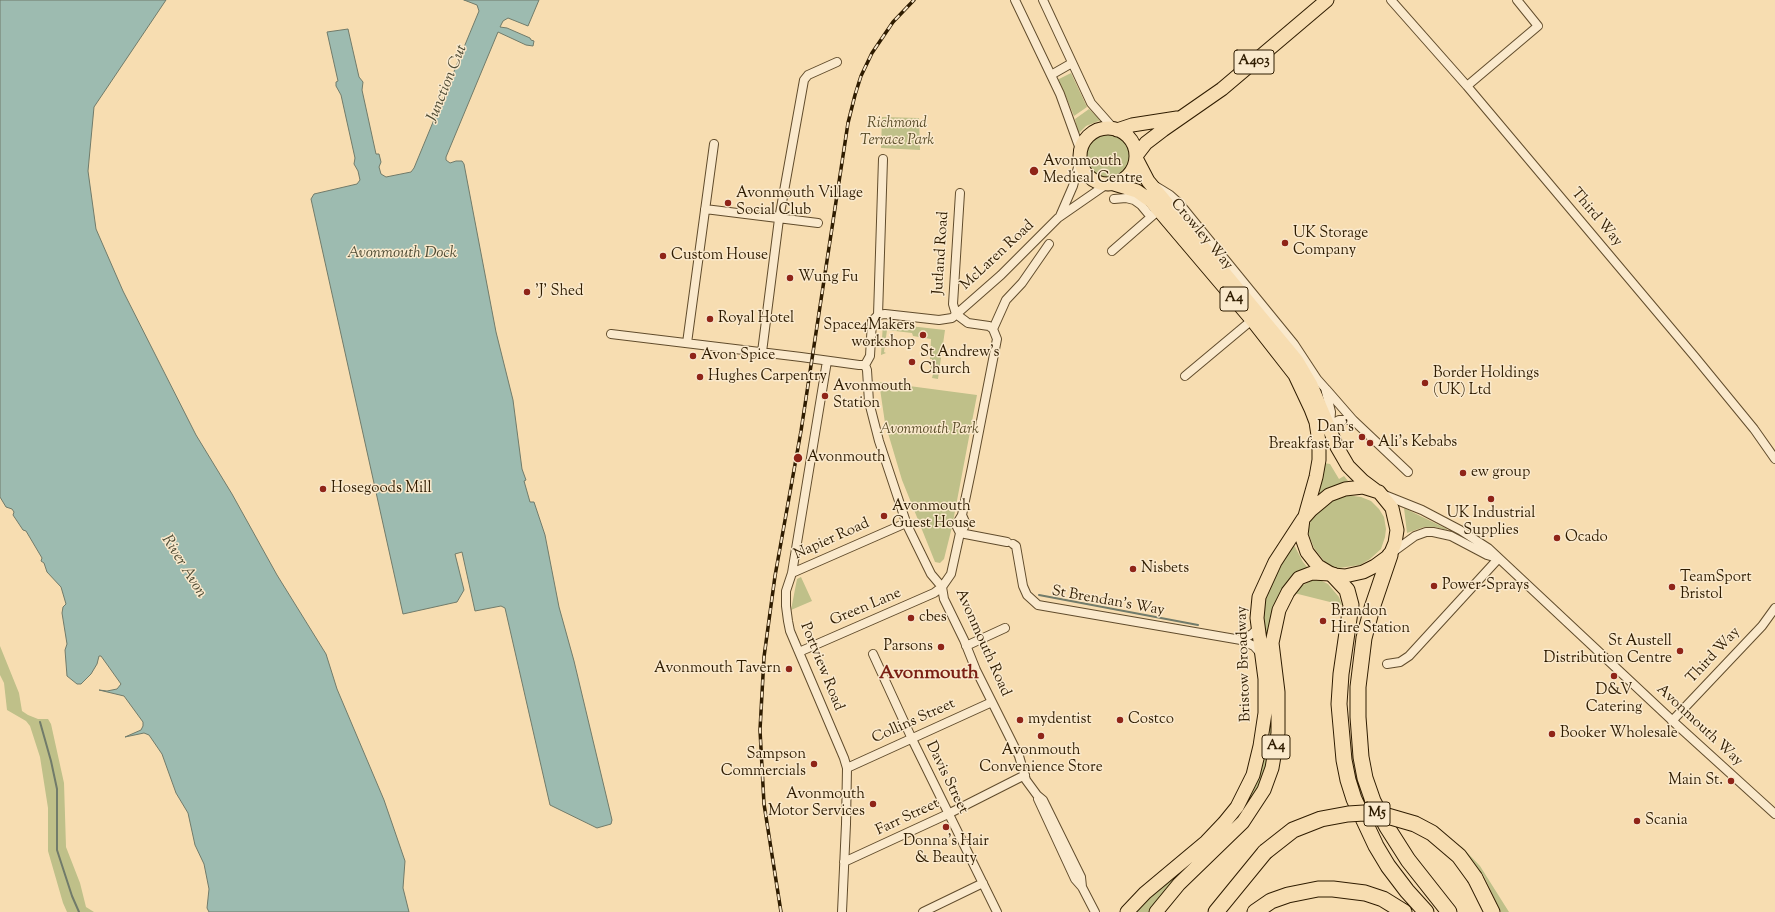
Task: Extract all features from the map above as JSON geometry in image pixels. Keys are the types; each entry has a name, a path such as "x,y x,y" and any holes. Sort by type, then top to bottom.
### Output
{"highway":[{"name":"A403","path":"1136,157 1146,143 1177,118 1203,103 1222,89 1327,0"},
{"name":"A403","path":"1116,130 1132,125 1177,118"},
{"path":"1101,130 1116,130 1129,138 1134,146 1136,157 1134,167 1129,175 1122,180 1110,184 1098,182 1090,177 1082,165 1081,154 1084,144 1093,134 1101,130"},
{"name":"Crowley Way","path":"1136,157 1141,170 1148,180 1297,361 1311,385 1337,447 1348,466 1359,478 1377,491"},
{"name":"Crowley Way","path":"1110,184 1141,193 1155,214 1252,320 1295,376 1316,422 1319,442 1318,466 1304,518"},
{"path":"1363,487 1377,491 1392,508 1397,524 1397,534 1391,554 1375,566 1363,572 1345,576 1331,574 1318,566 1305,548 1301,535 1304,518 1323,499 1337,491 1363,487"},
{"name":"Bristow Broadway","path":"1127,912 1144,893 1206,842 1224,823 1237,807 1253,775 1265,713 1265,679 1258,628 1258,607 1264,584 1275,562 1304,518"},
{"name":"M5","path":"1391,554 1372,608 1364,638 1358,687 1358,717 1361,757 1365,778 1373,801 1387,827 1408,860 1449,912"},
{"name":"Bristow Broadway","path":"1156,912 1179,884 1243,822 1264,790 1272,768 1278,733 1278,692 1272,643 1279,610 1288,592 1299,578 1312,573 1331,574"},
{"name":"M5","path":"1331,574 1347,590 1351,605 1341,674 1339,704 1344,760 1348,780 1354,800 1376,846 1388,866 1407,891 1426,912"},
{"name":"M5","path":"1216,912 1266,852 1293,830 1321,819 1348,814 1384,815 1415,824 1432,833 1459,856 1475,878 1492,912"},
{"path":"1255,912 1271,902 1288,895 1318,889 1333,889 1365,893 1383,899 1404,912"}],"street":[{"path":"1015,0 1051,75 1067,113 1081,154"},
{"path":"1043,0 1090,103 1116,130"},
{"name":"Third Way","path":"1391,0 1467,86 1714,381 1754,429 1775,459"},
{"path":"1467,86 1538,26 1516,0"},
{"path":"762,352 779,219 801,94 806,77 837,62"},
{"path":"1051,75 1072,63"},
{"path":"801,94 810,96"},
{"path":"687,343 714,144"},
{"name":"McLaren Road","path":"1058,218 1073,186 1081,154"},
{"path":"611,334 859,365 865,364 870,356 872,321 878,315 883,159"},
{"path":"1148,180 1179,203 1294,344 1317,379 1353,420 1408,472"},
{"name":"McLaren Road","path":"878,315 885,314 944,320 952,318 1013,264 1058,218 1110,184"},
{"name":"Jutland Road","path":"956,314 952,304 960,193"},
{"path":"1112,251 1155,214 1134,200 1126,198 1114,199"},
{"path":"705,209 818,223"},
{"path":"942,587 951,574 960,533 956,525 962,515 996,339 994,330 1006,300 1022,283 1049,244"},
{"path":"956,314 968,323 989,326 994,330"},
{"path":"1185,376 1252,320"},
{"name":"Portview Road","path":"827,361 792,573 786,591 787,615 790,631 847,768 842,912"},
{"name":"Avonmouth Road","path":"865,364 867,370 869,402 888,473 906,523 931,574 942,587 948,609 976,670 1019,756 1028,783 1037,795 1038,803 1075,879 1082,887 1096,912"},
{"path":"1325,388 1331,412 1330,429"},
{"path":"1330,429 1339,420 1353,420"},
{"name":"Avonmouth Way","path":"1377,491 1422,510 1488,548 1672,721 1775,814"},
{"name":"Napier Road","path":"792,573 906,523"},
{"name":"Avonmouth Way","path":"1391,554 1414,536 1426,532 1433,532 1451,536 1487,555 1498,559"},
{"name":"St Brendan's Way","path":"960,533 1010,543 1016,546 1023,586 1027,595 1038,604 1242,640 1254,646 1262,656"},
{"path":"1387,664 1400,662 1409,656 1498,559"},
{"name":"Green Lane","path":"799,652 934,593 942,587"},
{"name":"Third Way","path":"1672,721 1762,626 1775,608"},
{"path":"966,646 1005,628"},
{"path":"1242,640 1258,628"},
{"name":"Davis Street","path":"873,654 948,814 997,912"},
{"name":"Collins Street","path":"847,768 992,702"},
{"name":"Farr Street","path":"844,862 948,814 1025,775"},
{"path":"923,912 983,883"}],"green space":[{"path":"1071,73 1087,107 1074,116 1065,94 1057,80"},
{"path":"1089,109 1101,120 1086,126 1078,134 1075,119"},
{"name":"Richmond Terrace Park","path":"882,117 919,118 920,150 881,148"},
{"path":"1108,135 1120,139 1126,145 1130,157 1126,169 1120,175 1108,179 1096,175 1090,169 1086,157 1090,145 1096,139"},
{"path":"883,323 945,330 938,379 932,378 933,374 930,373 932,359 930,359 931,339 913,336 912,333 887,330 884,352 886,353 881,355"},
{"name":"Avonmouth Park","path":"879,382 977,395 952,527 944,559 940,563 935,562 902,480 885,423"},
{"path":"1324,463 1330,464 1339,479 1344,476 1348,481 1319,493"},
{"path":"1346,495 1361,497 1371,501 1384,517 1386,529 1381,549 1370,559 1360,565 1339,568 1331,566 1324,561 1314,548 1309,535 1309,528 1311,520 1332,500"},
{"path":"1404,508 1447,530 1435,527 1424,527 1407,533"},
{"path":"1293,543 1303,562 1308,568 1279,596 1273,734 1267,733 1262,628 1264,602 1273,577"},
{"path":"801,577 812,601 791,610 797,579"},
{"path":"1313,580 1322,581 1328,584 1339,597 1342,605 1294,593 1301,586"},
{"path":"0,646 19,693 22,711 38,719 48,719 51,724 64,783 66,847 80,883 86,907 94,912 67,912 63,903 48,851 48,808 40,757 30,726 26,721 7,710 4,683 0,675"},
{"path":"1264,748 1271,749 1265,777 1244,815 1150,912 1133,912 1216,838"},
{"path":"1460,845 1480,866 1509,912 1501,912 1484,876"}],"water":[{"name":"River Avon","path":"0,0 166,0 94,107 88,171 96,229 123,291 196,435 232,494 277,575 326,654 337,689 384,800 405,861 403,888 409,912 209,912 207,908 209,889 204,864 195,845 188,813 176,793 162,754 149,735 144,733 125,737 141,730 143,722 124,696 99,690 107,691 117,689 121,684 101,656 99,656 97,664 91,674 81,684 77,684 67,676 65,650 67,644 62,613 63,607 66,604 61,587 47,572 44,563 41,561 42,558 26,531 23,530 13,515 14,512 12,509 6,507 0,497"},
{"name":"Avonmouth Dock","path":"464,0 539,0 528,26 508,18 503,21 500,27 507,28 530,38 534,41 533,46 526,45 498,32 446,160 450,163 462,161 464,164 496,332 513,400 522,469 526,480 524,481 530,502 534,502 545,535 559,607 574,661 612,820 611,824 597,828 550,805 505,608 501,606 475,611 462,552 455,554 464,590 457,602 403,614 311,199 314,194 357,184 360,180 358,171 354,164 355,158 341,95 336,86 336,82 338,81 327,32 348,29 359,77 363,82 362,90 376,154 379,154 381,162 379,167 381,174 386,177 411,172 414,168 479,11 477,5"}],"waterway":[{"path":"1039,595 1198,625"},
{"path":"40,722 57,789 57,850 72,896 79,912"}],"railway":[{"path":"781,912 764,804 760,730 764,657 775,576 801,431 848,123 861,76 872,53 893,22 914,0"}],"place":[{"name":"Avonmouth Medical Centre","path":"1034,171"},
{"name":"Avonmouth Village Social Club","path":"728,203"},
{"name":"UK Storage Company","path":"1285,243"},
{"name":"Custom House","path":"663,256"},
{"name":"Wung Fu","path":"790,278"},
{"name":"'J' Shed","path":"527,292"},
{"name":"Royal Hotel","path":"710,319"},
{"name":"Space4Makers workshop","path":"923,335"},
{"name":"Avon Spice","path":"693,356"},
{"name":"St Andrew's Church","path":"912,362"},
{"name":"Hughes Carpentry","path":"700,377"},
{"name":"Border Holdings (UK) Ltd","path":"1425,383"},
{"name":"Avonmouth Station","path":"825,396"},
{"name":"Dan's Breakfast Bar","path":"1362,437"},
{"name":"Ali's Kebabs","path":"1370,443"},
{"name":"Avonmouth","path":"798,458"},
{"name":"ew group","path":"1463,473"},
{"name":"Hosegoods Mill","path":"323,489"},
{"name":"UK Industrial Supplies","path":"1491,499"},
{"name":"Avonmouth Guest House","path":"884,516"},
{"name":"Ocado","path":"1557,538"},
{"name":"Nisbets","path":"1133,569"},
{"name":"Power-Sprays","path":"1434,586"},
{"name":"TeamSport Bristol","path":"1672,587"},
{"name":"cbes","path":"911,618"},
{"name":"Brandon Hire Station","path":"1323,621"},
{"name":"Parsons","path":"941,647"},
{"name":"St Austell Distribution Centre","path":"1680,651"},
{"name":"Avonmouth Tavern","path":"789,669"},
{"name":"D&V Catering","path":"1614,676"},
{"name":"mydentist","path":"1020,720"},
{"name":"Costco","path":"1120,720"},
{"name":"Booker Wholesale","path":"1552,734"},
{"name":"Avonmouth Convenience Store","path":"1041,736"},
{"name":"Sampson Commercials","path":"814,764"},
{"name":"Main St.","path":"1731,781"},
{"name":"Avonmouth Motor Services","path":"873,804"},
{"name":"Scania","path":"1637,821"},
{"name":"Donna's Hair & Beauty","path":"946,827"}],"district":[{"name":"Avonmouth","path":"929,675"}],"water label":[{"name":"Junction Cut","path":"448,84"}]}
